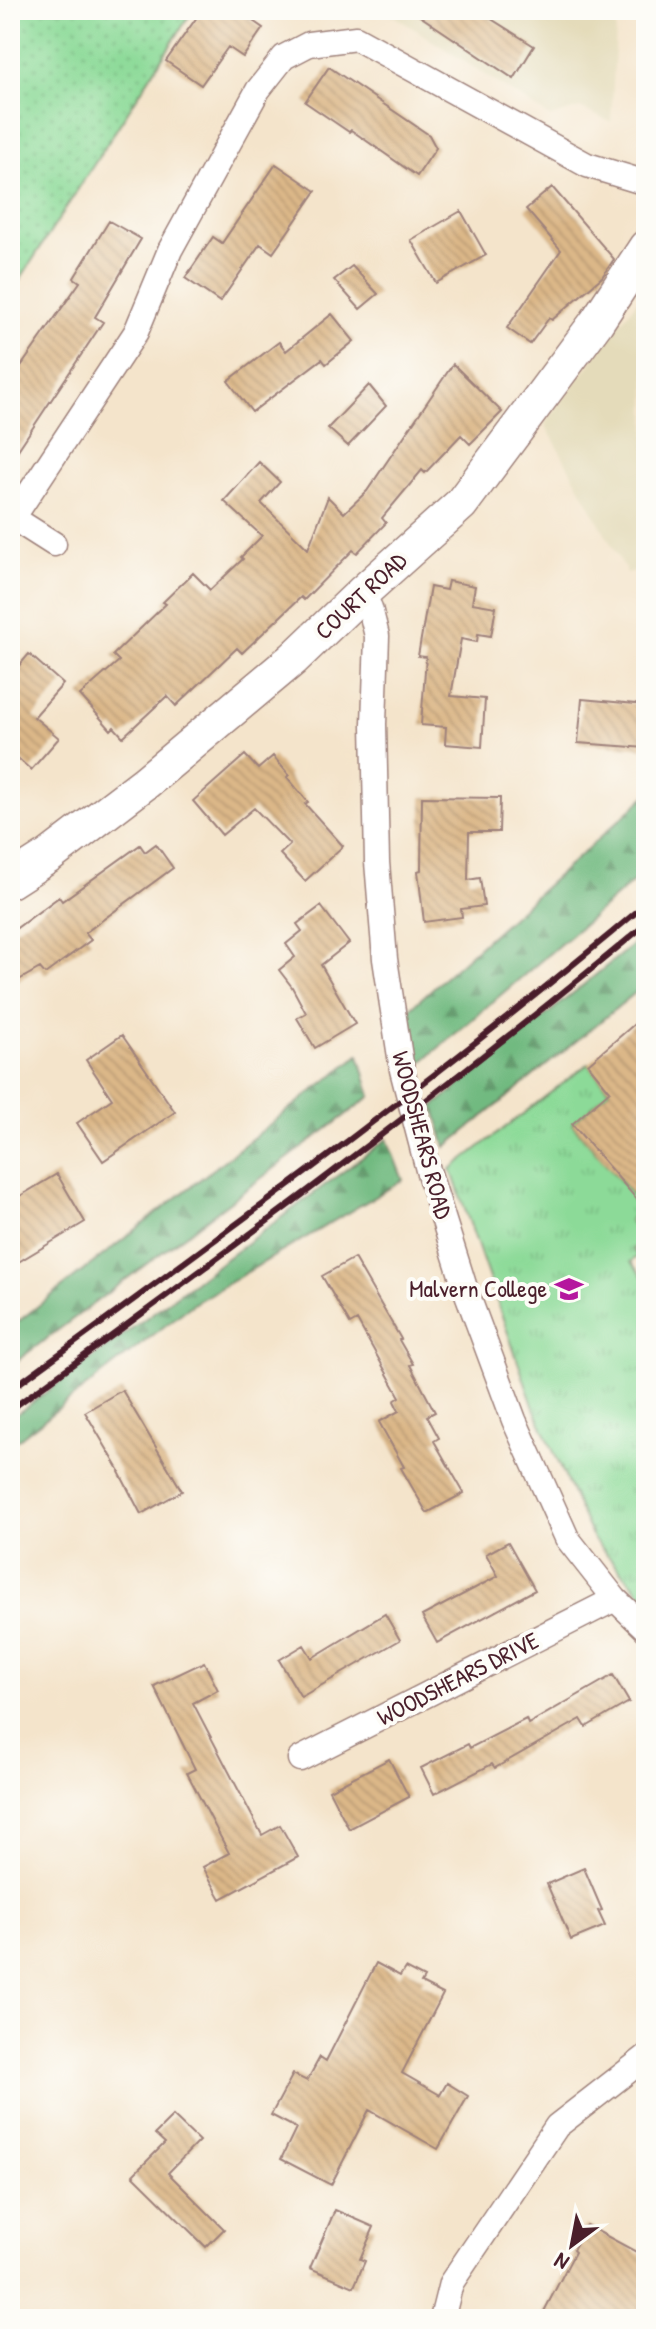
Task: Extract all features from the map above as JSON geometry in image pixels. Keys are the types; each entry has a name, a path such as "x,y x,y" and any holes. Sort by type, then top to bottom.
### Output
{"street":[{"path":"54,544 11,517 136,332 170,250 258,90 284,57 309,44 356,38 587,165 646,183"},
{"name":"COURT ROAD","path":"10,881 49,856 146,782 293,659 461,504 596,323 646,247"},
{"name":"WOODSHEARS ROAD","path":"362,593 370,608 377,636 374,724 377,862 385,959 402,1070 428,1170 466,1291 514,1420 567,1538 615,1599 646,1629"},
{"name":"WOODSHEARS DRIVE","path":"300,1759 615,1599"},
{"path":"442,2319 451,2283 557,2126 646,2057"}],"shaded area":[{"path":"385,10 617,10 611,122 580,108 550,117"},
{"path":"646,289 646,569 627,573 545,424"}],"green space":[{"path":"10,10 193,10 10,295"},
{"path":"646,796 646,871 415,1068 404,1014"},
{"path":"646,934 646,984 446,1147 434,1106"},
{"path":"359,1055 371,1096 10,1366 10,1328"},
{"name":"Malvern College","path":"588,1064 610,1091 572,1124 643,1207 629,1220 645,1238 632,1249 638,1256 631,1262 646,1281 646,1599 593,1539 534,1408 451,1169"},
{"path":"387,1139 403,1180 193,1304 10,1446 10,1419"}],"building":[{"path":"202,10 237,10 263,28 243,57 228,47 201,85 166,61"},
{"path":"411,10 477,10 534,46 514,79"},
{"path":"329,67 429,135 436,148 417,176 305,102"},
{"path":"276,164 316,191 273,253 260,244 220,302 185,278 213,237 222,243"},
{"path":"552,187 614,259 602,277 552,320 549,318 530,344 507,328 561,250 526,209"},
{"path":"461,211 486,255 436,283 411,240"},
{"path":"109,221 141,239 95,317 103,322 10,462 10,382 80,282 74,278"},
{"path":"352,266 378,294 360,309 334,280"},
{"path":"332,314 354,341 326,364 322,359 252,412 228,381 279,342 286,351"},
{"path":"453,364 502,412 470,444 461,435 425,473 422,470 382,518 386,523 357,553 353,550 304,600 301,597 242,653 237,648 176,706 167,696 123,737 114,727 111,730 80,695 119,661 113,655 193,573 210,590 262,536 224,501 259,462 280,482 261,503 308,549 328,497 344,513 367,491"},
{"path":"369,385 386,406 348,446 328,428"},
{"path":"448,581 475,586 472,603 496,607 491,636 478,634 477,642 461,639 451,696 485,699 482,747 445,744 446,727 421,725 426,657 418,656 430,587 446,590"},
{"path":"29,654 63,684 34,717 59,738 31,770 10,751 10,676"},
{"path":"582,699 646,705 646,748 578,743"},
{"path":"245,755 258,769 273,756 308,802 305,804 343,846 305,881 280,854 290,845 254,808 222,835 193,801"},
{"path":"422,797 500,798 499,832 469,832 468,880 480,878 484,906 461,909 462,917 424,922 418,871 421,870"},
{"path":"156,844 173,868 85,933 91,940 45,974 40,968 10,985 10,933 59,897 62,901 140,845 145,852"},
{"path":"321,906 349,943 321,965 355,1024 315,1048 297,1018 306,1013 279,970 295,957 286,944 302,931 297,924"},
{"path":"646,1014 646,1210 572,1124 610,1091 588,1064"},
{"path":"122,1035 175,1112 103,1161 77,1123 112,1099 86,1060"},
{"path":"57,1174 85,1222 10,1267 10,1202"},
{"path":"354,1258 413,1364 410,1365 435,1412 427,1416 439,1438 434,1441 464,1493 427,1513 379,1422 399,1411 394,1401 400,1397 357,1320 350,1324 322,1276"},
{"path":"122,1390 182,1491 141,1514 85,1412"},
{"path":"508,1542 535,1590 437,1643 422,1616 498,1576 486,1554"},
{"path":"385,1614 400,1640 301,1697 279,1660 304,1645 312,1658"},
{"path":"204,1662 218,1690 193,1703 262,1835 280,1825 298,1857 221,1899 203,1867 229,1853 187,1773 195,1769 154,1686"},
{"path":"613,1675 629,1702 586,1727 581,1719 495,1768 492,1764 434,1794 421,1768 468,1744 470,1748 526,1719 528,1724"},
{"path":"389,1759 409,1797 349,1829 329,1790"},
{"path":"584,1868 602,1910 598,1911 605,1926 571,1940 547,1884"},
{"path":"376,1963 400,1976 405,1968 424,1978 421,1983 443,1994 402,2073 440,2095 447,2083 468,2096 438,2149 369,2110 331,2185 281,2159 296,2128 271,2115 293,2074 307,2081 320,2057 326,2061"},
{"path":"173,2116 199,2141 168,2173 224,2229 206,2247 133,2175 165,2143 155,2134"},
{"path":"335,2210 374,2227 360,2259 365,2261 354,2287 310,2268"},
{"path":"586,2225 646,2257 646,2301 636,2319 540,2319"}],"railway":[{"path":"10,1390 412,1092 646,904"},
{"path":"10,1410 412,1112 646,924"}],"place":[{"name":"Malvern College","path":"569,1289"}]}
